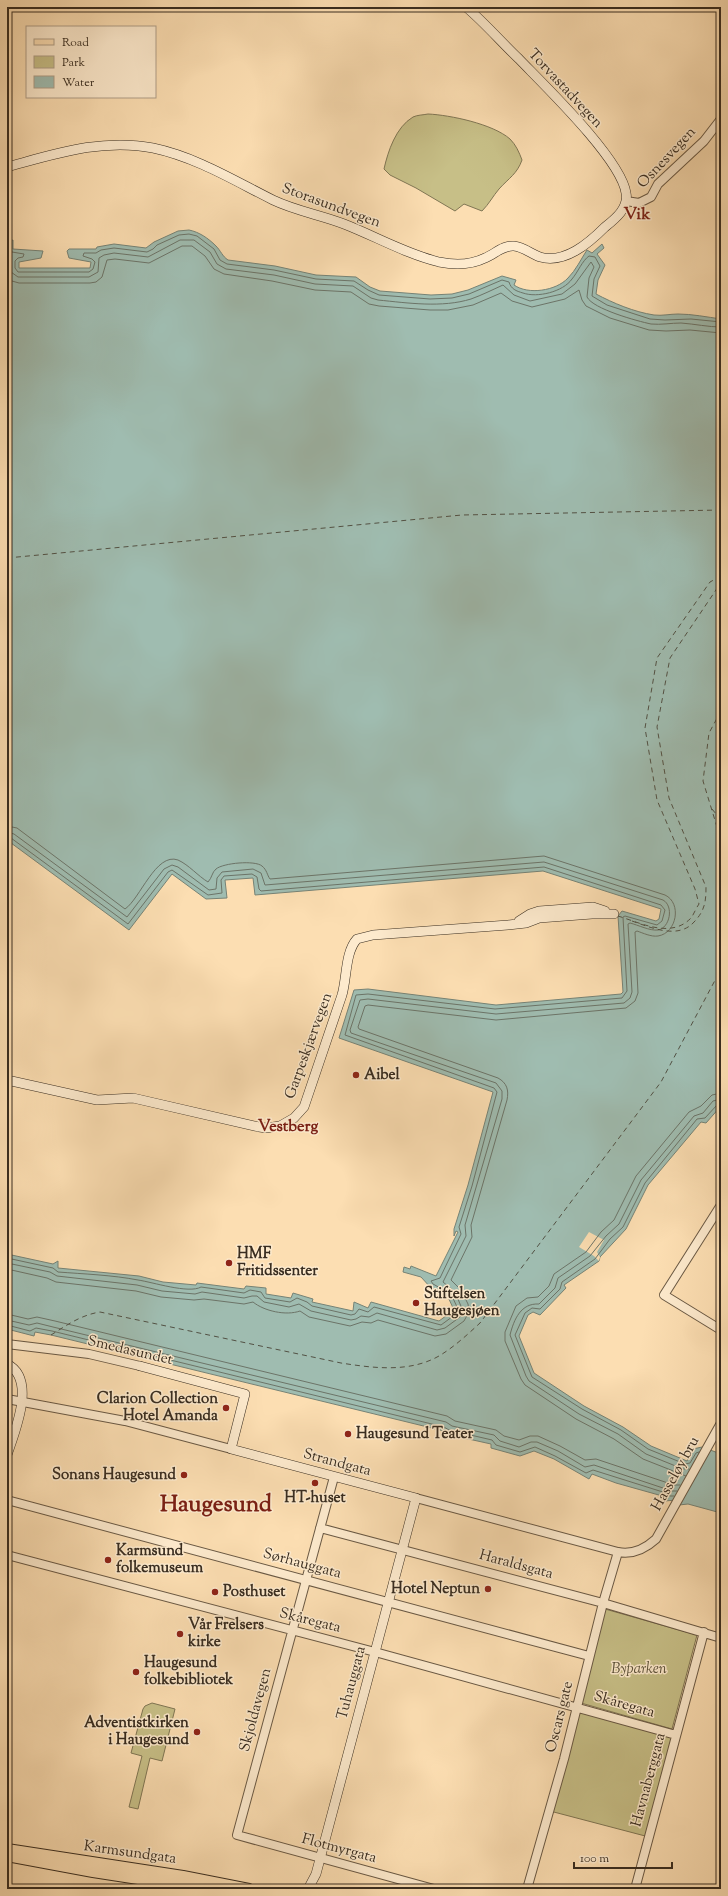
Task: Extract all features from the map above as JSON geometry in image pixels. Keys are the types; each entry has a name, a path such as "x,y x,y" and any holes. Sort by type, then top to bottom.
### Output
{"main road":[{"name":"Torvastadvegen","path":"466,7 544,86 604,152 626,191 626,201"},
{"name":"Storasundvegen","path":"7,168 62,152 90,146 128,145 153,148 191,161 285,205 332,220 430,259 452,264 474,262 509,246 517,247 546,258 566,255 586,243 605,228 620,213 626,201"},
{"name":"Garpeskjærvegen","path":"7,1080 98,1100 133,1098 246,1125 266,1128 280,1126 299,1113 308,1096 342,995 350,950 356,939 373,935 515,924 539,918 592,914 616,915"},
{"path":"7,1364 17,1371 20,1377 22,1398 20,1411 7,1455"},
{"name":"Smedasundet","path":"140,1366 245,1394 231,1449"},
{"name":"Strandgata","path":"231,1449 416,1498"},
{"name":"Tuhauggata","path":"316,1889 316,1874 320,1858 416,1498"},
{"name":"Karmsundgata","path":"7,1849 183,1876 249,1889"},
{"name":"Karmsundgata","path":"7,1856 93,1872 204,1889"},
{"name":"Tuhauggata","path":"308,1889 316,1874"}],"street":[{"name":"Osnesvegen","path":"626,201 639,203 652,197 658,184 704,140 721,119"},
{"path":"721,1205 664,1295 721,1330"},
{"name":"Smedasundet","path":"7,1344 89,1354 140,1366"},
{"name":"Strandgata","path":"7,1399 22,1398 126,1421 231,1449"},
{"name":"Hasseløy bru","path":"656,1539 721,1423"},
{"name":"Skjoldavegen","path":"237,1835 334,1477"},
{"name":"Strandgata","path":"416,1498 627,1554 635,1552 656,1539"},
{"name":"Sørhauggata","path":"7,1500 589,1656"},
{"name":"Haraldsgata","path":"320,1528 603,1603 721,1638"},
{"name":"Oscars gate","path":"527,1889 550,1811 589,1656 618,1552"},
{"name":"Skåregata","path":"7,1555 577,1706 676,1735"},
{"name":"Havnaberggata","path":"635,1889 704,1632"},
{"name":"Flotmyrgata","path":"237,1835 434,1889"}],"green space":[{"path":"428,114 459,118 493,129 510,139 517,149 522,160 518,169 499,189 482,211 464,204 455,211 416,188 390,175 384,169 390,147 397,133 407,121 413,117"},
{"name":"Byparken","path":"605,1609 697,1635 672,1729 581,1703"},
{"path":"152,1703 175,1709 162,1761 150,1758 138,1809 129,1807 142,1756 131,1753 143,1709 145,1706"},
{"path":"577,1706 676,1735 649,1837 550,1811"}],"water":[{"path":"189,230 210,240 228,260 275,266 316,275 356,277 370,287 380,291 431,295 452,294 468,290 502,276 516,280 514,285 527,290 534,291 549,289 568,278 587,250 592,253 602,244 604,248 597,254 605,265 598,280 596,294 624,307 646,314 689,314 721,319 721,1106 706,1123 701,1122 648,1185 626,1229 600,1257 599,1261 564,1285 566,1288 540,1315 533,1312 528,1315 519,1336 534,1373 584,1406 623,1427 651,1446 687,1461 693,1449 702,1447 721,1454 721,1513 688,1504 679,1505 678,1500 664,1501 666,1497 616,1483 592,1474 589,1479 554,1459 534,1451 520,1456 491,1448 491,1444 446,1434 444,1431 51,1335 35,1332 34,1336 7,1329 7,1254 53,1264 58,1261 58,1268 139,1276 163,1282 196,1285 197,1283 244,1289 246,1286 266,1288 266,1294 291,1298 293,1293 313,1299 312,1302 353,1311 354,1302 368,1308 371,1302 439,1321 454,1310 448,1297 431,1288 421,1277 403,1272 404,1267 410,1269 411,1266 436,1276 458,1232 456,1231 454,1236 454,1229 468,1185 493,1092 339,1038 354,990 368,989 496,1005 621,994 623,992 618,916 622,911 656,921 659,919 661,909 543,871 255,895 253,878 225,880 227,898 206,899 172,874 129,930 7,840 7,241 13,240 13,249 43,251 41,258 19,262 19,268 90,268 91,262 69,258 67,251 69,249 96,249 97,247 114,244 146,248 154,242 178,231"}],"pier":[{"path":"589,1232 604,1240 597,1252 600,1257 599,1261 594,1256 579,1247"}],"ferry route":[{"path":"7,558 462,515 721,510"},
{"path":"618,916 656,928 674,928 691,918 699,904 695,889 657,800 645,728 657,658 710,582 721,576"},
{"path":"632,921 665,931 681,930 689,927 695,921 701,913 704,905 706,887 669,798 657,727 670,658 718,587 721,585"},
{"path":"721,711 709,733 703,781 721,840"},
{"path":"712,809 721,820"},
{"path":"51,1335 80,1318 100,1312 353,1365 391,1368 403,1367 416,1365 439,1356 455,1345 480,1323 661,1082 721,969"}],"place":[{"name":"Aibel","path":"356,1075"},
{"name":"HMF Fritidssenter","path":"229,1263"},
{"name":"Stiftelsen Haugesjøen","path":"416,1303"},
{"name":"Clarion Collection Hotel Amanda","path":"226,1408"},
{"name":"Haugesund Teater","path":"348,1434"},
{"name":"Sonans Haugesund","path":"184,1475"},
{"name":"HT-huset","path":"315,1483"},
{"name":"Karmsund folkemuseum","path":"108,1560"},
{"name":"Hotel Neptun","path":"488,1589"},
{"name":"Posthuset","path":"215,1592"},
{"name":"Vår Frelsers kirke","path":"180,1634"},
{"name":"Haugesund folkebibliotek","path":"136,1672"},
{"name":"Adventistkirken i Haugesund","path":"197,1732"}],"district":[{"name":"Vik","path":"637,215"},
{"name":"Vestberg","path":"288,1127"},
{"name":"Haugesund","path":"216,1505"}]}
